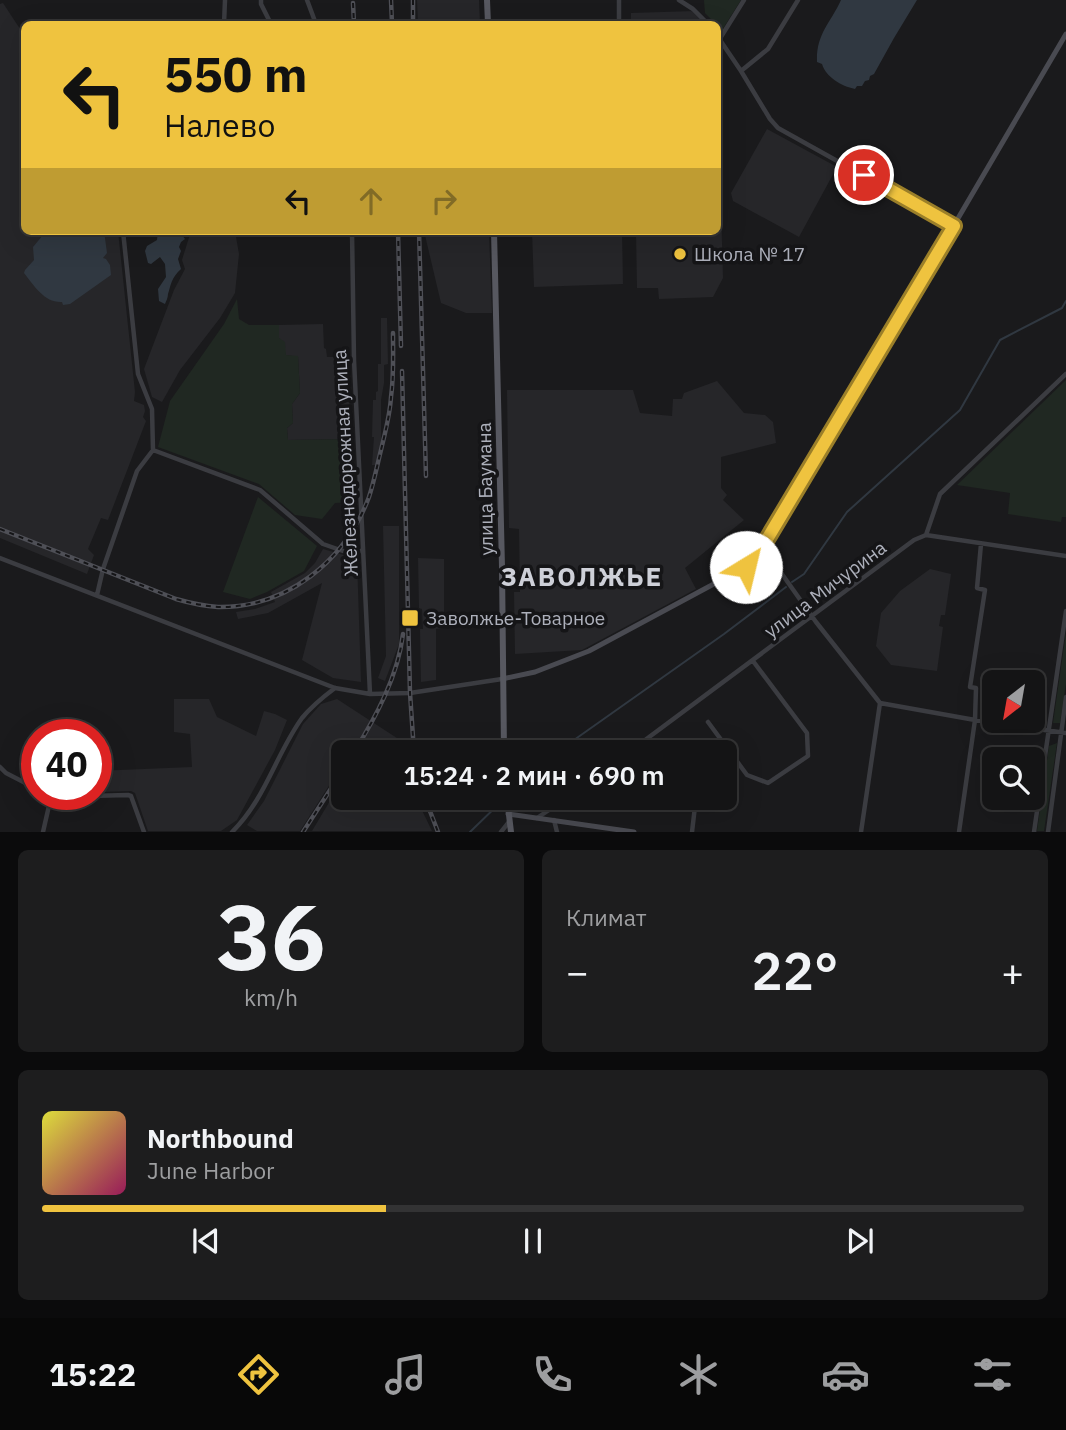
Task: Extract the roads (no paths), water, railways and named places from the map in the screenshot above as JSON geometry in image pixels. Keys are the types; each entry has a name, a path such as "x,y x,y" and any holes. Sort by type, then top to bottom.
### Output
{"main road":[{"path":"487,0 488,21"},
{"name":"улица Баумана","path":"494,235 504,740"},
{"path":"508,810 511,831"}],"street":[{"path":"224,21 225,0"},
{"path":"261,0 270,21"},
{"path":"307,0 315,21"},
{"path":"619,0 620,21"},
{"path":"679,0 705,21"},
{"path":"721,34 744,0"},
{"path":"741,71 768,49 798,0"},
{"path":"0,558 335,688 370,694 413,693 502,680 536,671 589,651 746,567 760,551 1066,34"},
{"path":"721,42 778,128 954,226"},
{"path":"97,595 103,569 137,471 153,450 152,409 138,374 123,235"},
{"name":"Железнодорожная улица","path":"352,235 354,360 370,694"},
{"path":"1066,374 940,494 926,535 1066,556"},
{"path":"153,450 260,490 323,544 342,551 363,551"},
{"name":"улица Мичурина","path":"645,740 914,540 926,535"},
{"path":"959,831 975,720 976,688 970,687 985,590 977,588 981,544"},
{"path":"760,551 777,567 880,704 1063,733"},
{"path":"1034,831 1066,611"},
{"path":"708,722 747,775 768,783 808,756 807,733 753,661"},
{"path":"232,831 240,824 263,790 303,717 335,688"},
{"path":"1048,831 1066,697"},
{"path":"861,831 880,704"},
{"path":"0,767 21,781"},
{"path":"112,795 131,796 144,831"},
{"path":"43,831 47,810"},
{"path":"537,818 549,810"},
{"path":"692,831 695,810"},
{"path":"501,831 509,818 537,818 634,831"},
{"path":"554,820 557,831"}],"waterway":[{"path":"792,582 804,574 847,512 960,410 1000,340 1062,308 1066,301"},
{"path":"574,740 786,587"},
{"path":"470,832 493,810"}],"railway":[{"path":"391,0 392,21"},
{"path":"413,0 413,21"},
{"path":"353,3 354,21"},
{"path":"398,235 401,346"},
{"path":"419,235 426,476"},
{"path":"0,529 176,599 197,604 218,607 243,605 290,590 329,560 345,541 369,497 390,410 393,333"},
{"path":"402,371 413,740"},
{"path":"361,740 385,696 403,634"},
{"path":"303,832 331,789"},
{"path":"430,810 438,832"}],"place":[{"name":"Школа № 17","path":"680,254"},
{"name":"Заволжье-Товарное","path":"410,618"}],"district":[{"name":"ЗАВОЛЖЬЕ","path":"582,577"}]}
